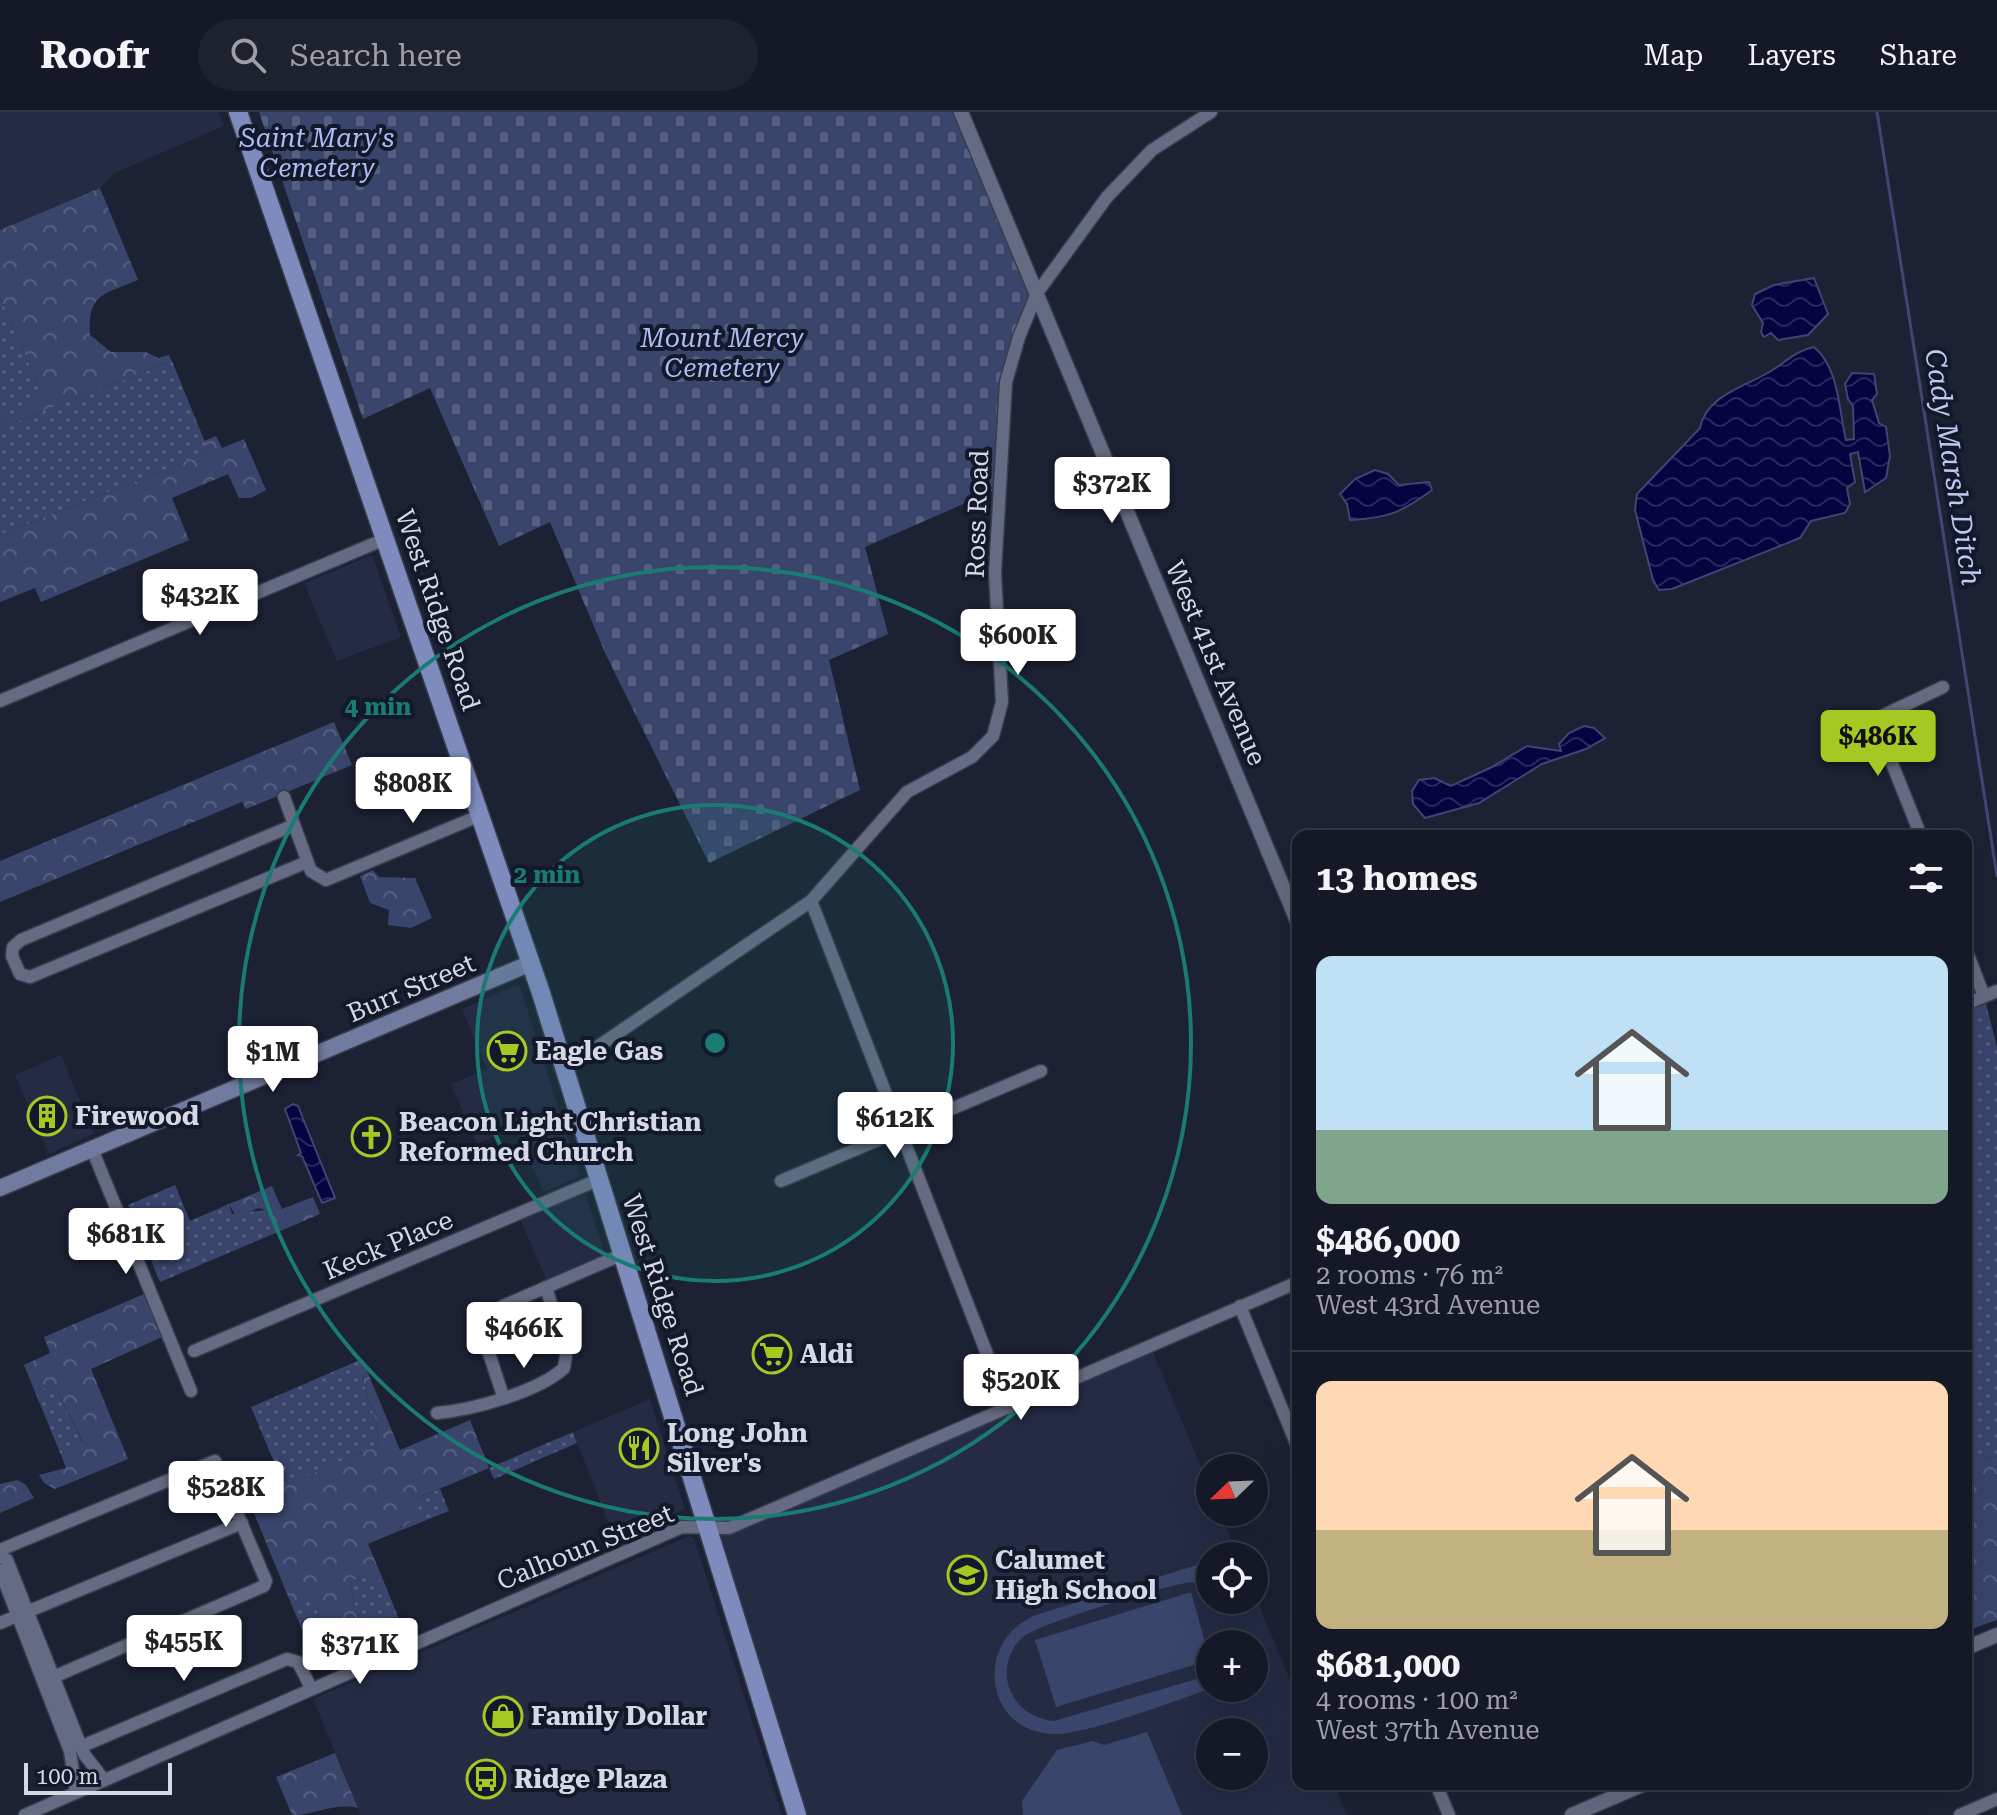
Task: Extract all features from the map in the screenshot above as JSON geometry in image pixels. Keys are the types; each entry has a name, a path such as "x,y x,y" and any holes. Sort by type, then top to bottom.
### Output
{"main road":[{"name":"West Ridge Road","path":"238,112 531,963 710,1527 797,1815"},
{"name":"Burr Street","path":"0,1188 531,963"}],"street":[{"name":"West 41st Avenue","path":"961,112 1292,909"},
{"name":"Ross Road","path":"565,1069 811,901 907,792 972,757 993,736 1002,702 995,573 1006,382 1037,293 1107,197 1152,150 1211,112"},
{"path":"0,701 385,539"},
{"path":"1919,830 1879,731 1882,716 1943,687"},
{"path":"284,797 307,862 316,877 333,878 481,815"},
{"path":"294,825 24,938 13,947 12,958 21,975 33,977 307,862"},
{"path":"811,901 903,1131 1008,1408"},
{"path":"1972,965 1984,996"},
{"path":"1972,1001 1997,991"},
{"path":"781,1181 1041,1071"},
{"path":"92,1149 191,1391"},
{"name":"Keck Place","path":"194,1351 600,1179"},
{"path":"503,1396 481,1323 499,1308 623,1254"},
{"name":"Calhoun Street","path":"25,1815 682,1527 729,1528 1292,1284"},
{"path":"437,1413 469,1409 550,1378 566,1365 566,1355 546,1287"},
{"path":"1240,1306 1292,1433"},
{"path":"22,1613 7,1560 0,1553 216,1462 266,1583 48,1679"},
{"path":"0,1623 242,1523"},
{"path":"0,1570 80,1747 104,1780"},
{"path":"1972,1645 1997,1635"},
{"path":"80,1747 283,1660 294,1659 311,1688"},
{"path":"48,1679 74,1763 76,1792"},
{"path":"1439,1790 1449,1815"},
{"path":"1572,1815 1630,1790"},
{"path":"1960,1815 1997,1799"}],"shaded area":[{"path":"0,112 219,112 224,126 115,173 100,188 0,230"},
{"path":"372,555 401,637 337,661 304,583"},
{"path":"520,986 580,1176 544,1192 515,1128 477,1144 451,1084 487,1069 462,1009"},
{"path":"61,1055 94,1134 49,1154 15,1075"},
{"path":"581,1194 586,1196 605,1254 546,1279 520,1219"},
{"name":"Calumet High School","path":"1150,1345 1196,1455 1196,1526 1226,1526 1232,1542 1196,1542 1196,1614 1263,1614 1292,1685 1292,1790 1337,1790 1347,1815 797,1815 710,1527 729,1528"},
{"path":"650,1399 685,1509 615,1540 573,1432"},
{"path":"689,1536 694,1538 782,1815 361,1815 313,1699"}],"green space":[{"name":"Mount Mercy Cemetery","path":"259,112 959,112 1032,295 1006,367 993,491 865,547 888,634 829,660 860,790 709,863 606,655 550,522 499,546 430,388 363,419"},
{"path":"100,188 138,280 100,297 91,311 90,335 111,352 146,352 158,358 169,355 172,361 0,428 0,420 39,401 42,394 0,297 0,230"},
{"path":"0,297 42,394 40,401 0,420"},
{"path":"172,361 209,452 0,535 0,428"},
{"path":"216,436 222,448 244,439 266,490 251,498 239,498 228,474 172,498 189,540 41,602 35,588 0,602 0,535 209,452 204,441"},
{"path":"334,722 352,765 246,809 242,802 0,902 0,861"},
{"path":"373,870 379,877 415,878 432,918 411,928 388,925 389,910 370,903 360,876"},
{"path":"1984,996 1997,1047 1997,1456 1972,1461 1972,1001"},
{"path":"175,1185 190,1221 229,1204 232,1214 265,1210 278,1232 160,1282 128,1205"},
{"path":"272,1186 282,1209 313,1197 320,1214 278,1232 265,1210 259,1208 236,1217 229,1204"},
{"path":"144,1294 162,1337 91,1369 128,1459 55,1489 44,1483 39,1475 66,1468 61,1455 84,1444 56,1389 50,1386 35,1392 24,1365 50,1353 44,1337"},
{"path":"362,1359 365,1366 364,1386 377,1425 376,1446 284,1486 251,1407"},
{"path":"365,1366 400,1450 470,1420 489,1468 415,1499 422,1516 401,1526 399,1531 368,1544 384,1582 368,1574 350,1582 361,1631 389,1621 396,1638 353,1657 344,1653 332,1640 312,1598 292,1606 249,1501 376,1446 377,1425 364,1385"},
{"path":"50,1386 56,1389 84,1445 61,1455 35,1392"},
{"path":"573,1432 577,1443 494,1479 489,1468"},
{"path":"1997,1456 1997,1620 1972,1629 1972,1461"},
{"path":"18,1480 26,1485 34,1498 0,1513 0,1484"},
{"path":"440,1489 449,1511 399,1531 415,1499"},
{"path":"1196,1565 1196,1582 1153,1591 1033,1631 1018,1642 1010,1655 1007,1677 1014,1698 1023,1709 1034,1716 1054,1721 1196,1679 1196,1694 1069,1733 1031,1730 1013,1718 1001,1702 995,1684 996,1663 1002,1644 1016,1627 1036,1615"},
{"path":"368,1574 384,1582 405,1634 396,1638 389,1621 361,1632 350,1582"},
{"path":"1191,1592 1202,1630 1196,1630 1196,1664 1056,1707 1035,1640"},
{"path":"312,1598 332,1640 344,1653 353,1657 320,1671 292,1606"},
{"path":"1147,1732 1182,1815 1023,1815 1022,1801 1057,1750 1093,1741 1104,1745"},
{"path":"335,1753 358,1808 341,1807 292,1815 276,1777"}],"water":[{"path":"1814,278 1828,314 1808,335 1778,340 1771,333 1764,337 1761,332 1763,323 1752,305 1755,294 1774,285"},
{"path":"1814,347 1829,366 1846,440 1854,439 1853,406 1845,384 1852,373 1874,374 1877,394 1872,400 1879,423 1886,427 1890,456 1886,478 1865,492 1858,452 1850,454 1855,482 1847,488 1850,504 1845,513 1811,521 1800,538 1672,589 1659,590 1653,580 1635,510 1637,494 1700,428 1710,407 1719,399 1796,354"},
{"path":"1375,470 1388,474 1399,485 1429,482 1432,490 1394,513 1350,520 1347,504 1340,494 1355,479"},
{"path":"1584,726 1594,728 1605,738 1586,749 1542,764 1479,803 1425,818 1413,804 1412,791 1419,780 1434,778 1451,786 1527,746 1561,751 1559,744 1569,733"},
{"path":"293,1104 298,1106 335,1198 322,1203 302,1156 298,1155 301,1153 285,1109"}],"waterway":[{"name":"Cady Marsh Ditch","path":"1877,112 1997,876"}],"place":[{"name":"Eagle Gas","path":"507,1051"},
{"name":"Firewood","path":"47,1116"},
{"name":"Beacon Light Christian Reformed Church","path":"371,1137"},
{"name":"Aldi","path":"772,1354"},
{"name":"Long John Silver's","path":"639,1448"},
{"name":"Calumet High School","path":"967,1575"},
{"name":"Family Dollar","path":"503,1716"},
{"name":"Ridge Plaza","path":"486,1779"}],"park label":[{"name":"Saint Mary's Cemetery","path":"317,153"}]}
